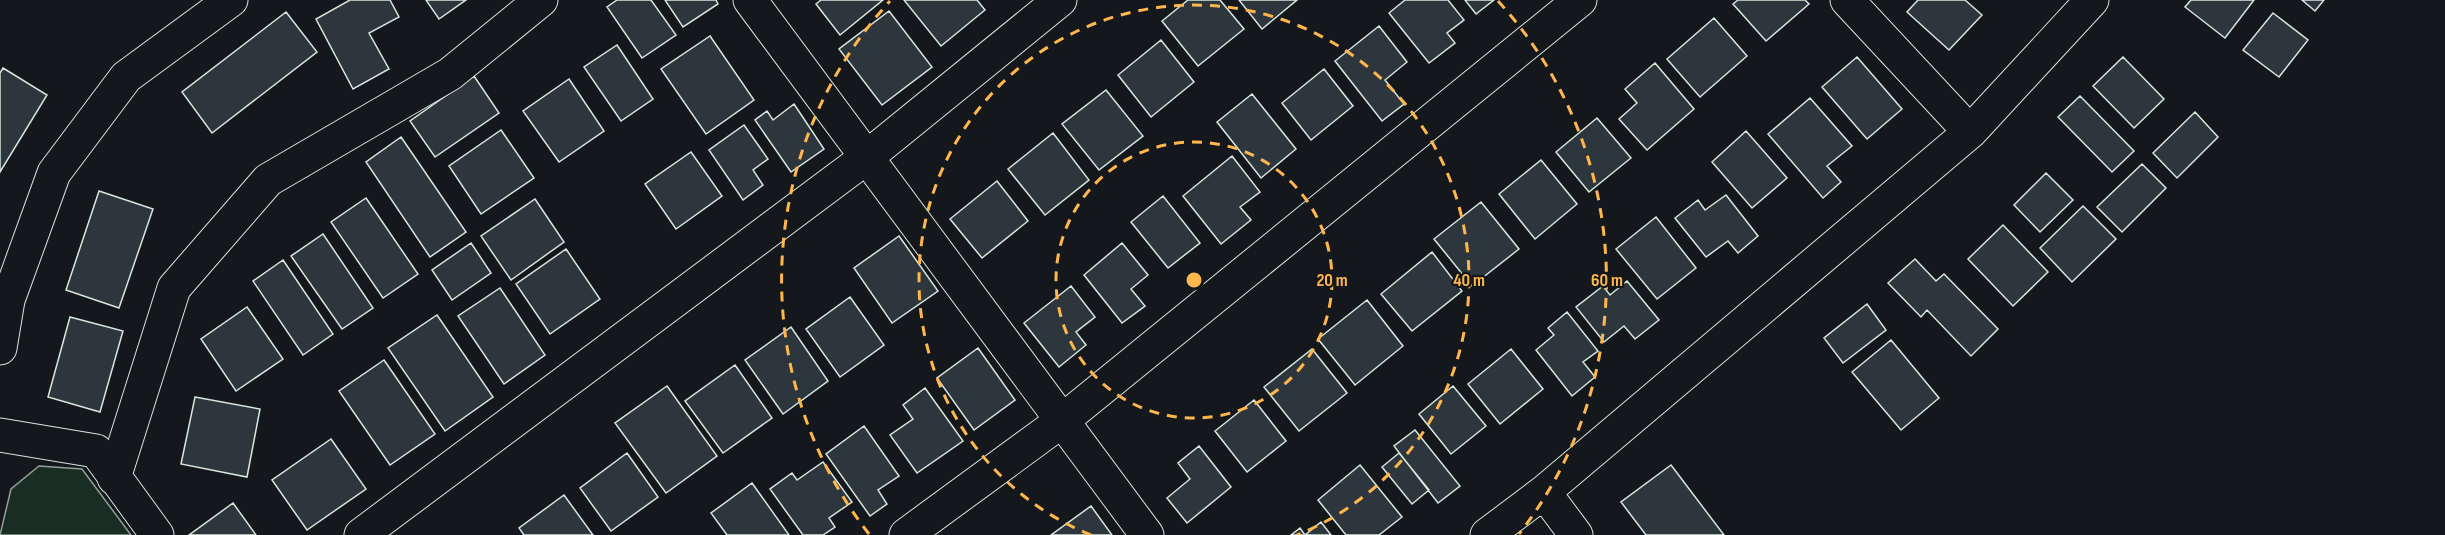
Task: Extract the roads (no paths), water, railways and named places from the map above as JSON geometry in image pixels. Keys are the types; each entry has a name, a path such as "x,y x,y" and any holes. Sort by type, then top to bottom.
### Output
{"street":[{"path":"0,348 8,300 54,173 126,77 231,0"},
{"path":"114,478 174,288 268,180 450,74 541,0"},
{"path":"750,0 1147,535"},
{"path":"361,535 867,157 1060,0"},
{"path":"906,535 1063,420 1580,0"},
{"path":"1847,0 1970,132"},
{"path":"1487,535 1544,492 1970,132 2092,0"},
{"path":"0,435 96,451 157,535"},
{"path":"1544,492 1576,535"}]}
